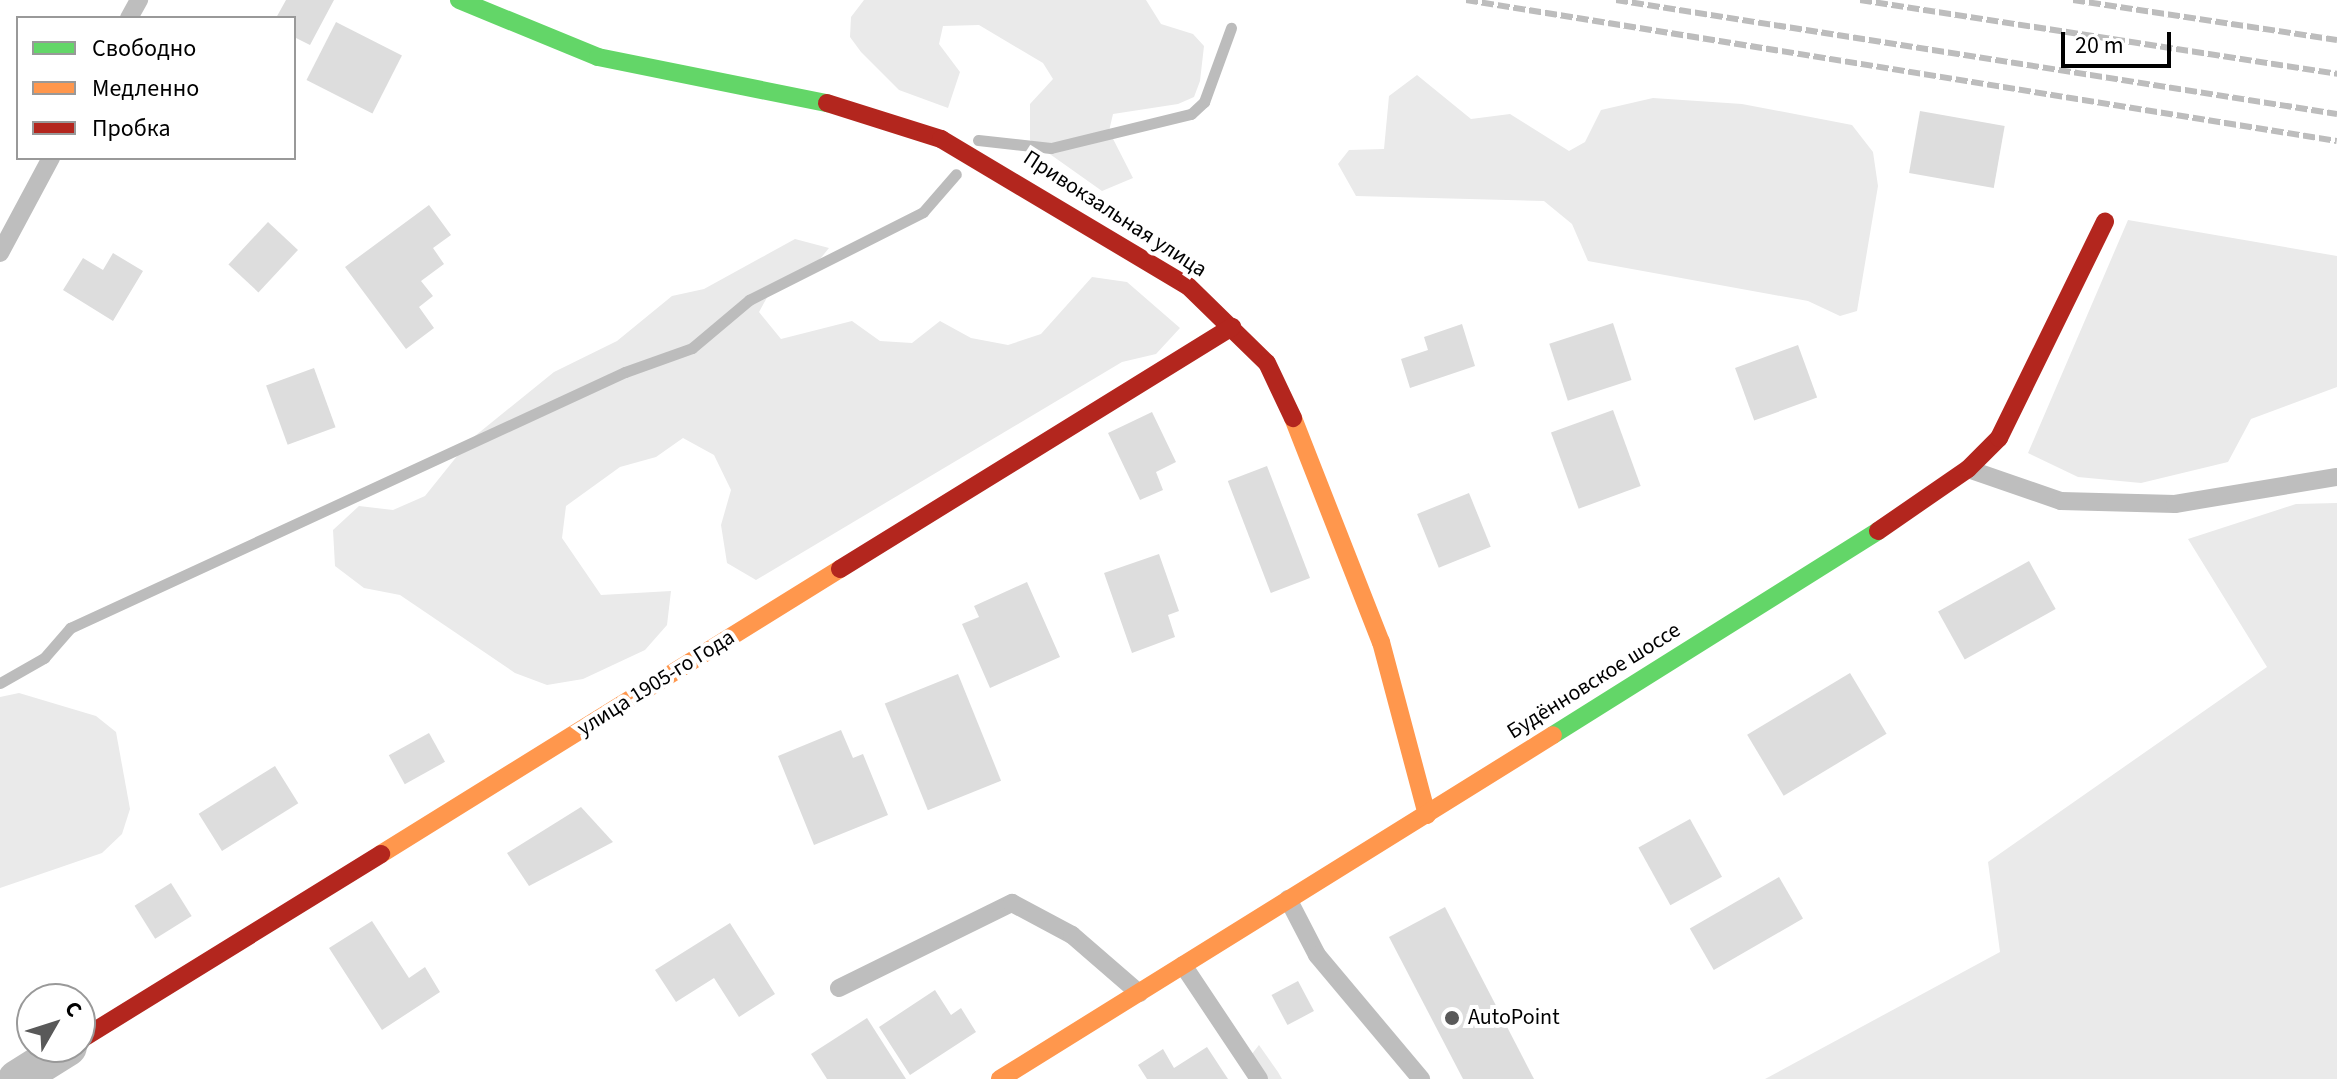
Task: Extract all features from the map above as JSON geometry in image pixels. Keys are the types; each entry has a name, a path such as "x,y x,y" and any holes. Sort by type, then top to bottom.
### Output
{"street":[{"name":"Привокзальная улица","path":"459,0 598,57 835,105 941,139 1188,286 1267,363 1330,499 1381,642 1427,815"},
{"name":"Будённовское шоссе","path":"1000,1079 1427,815 1968,469 1999,438 2105,222"},
{"name":"улица 1905-го Года","path":"96,1030 1232,327"},
{"path":"17,1079 42,1063"}],"lane":[{"path":"0,253 50,160"},
{"path":"1968,469 2061,501 2175,504 2337,477"},
{"path":"1288,899 1317,955 1421,1079"},
{"path":"839,988 1012,903 1072,935 1139,993"},
{"path":"1183,965 1259,1079"}],"shaded area":[{"path":"864,0 1146,0 1161,24 1193,34 1204,46 1200,81 1194,97 1178,104 1113,114 1109,131 1133,178 1102,191 1030,140 1030,104 1053,79 1043,63 979,25 943,26 939,44 960,72 948,108 899,90 861,52 850,37 851,17"},
{"path":"1417,75 1471,119 1510,114 1569,151 1585,142 1601,110 1653,98 1742,104 1852,125 1873,152 1878,186 1857,311 1840,316 1808,301 1588,261 1572,224 1544,201 1356,196 1338,164 1349,150 1384,149 1389,96"},
{"path":"2128,220 2337,256 2337,387 2251,419 2228,462 2141,483 2078,477 2028,453"},
{"path":"795,239 829,248 807,275 774,285 759,312 781,339 852,321 880,341 912,343 940,321 971,338 1008,345 1041,334 1092,277 1127,282 1180,328 1156,354 1122,362 756,580 727,563 721,525 731,490 714,455 683,438 656,457 620,467 566,506 562,538 601,595 671,591 667,625 645,650 583,679 547,685 515,673 400,595 364,588 335,566 333,530 359,506 393,510 425,496 470,440 554,372 617,341 672,296 704,289"},
{"path":"2337,503 2337,1079 1765,1079 2000,952 1988,862 2267,667 2188,539 2296,504"},
{"path":"19,693 96,716 116,732 130,809 122,834 102,853 0,888 0,697"},
{"path":"1259,1045 1282,1079 1249,1079 1244,1064"}],"building":[{"path":"286,0 334,0 310,45 296,38 296,16 277,16"},
{"path":"336,22 402,56 372,114 306,80"},
{"path":"1920,111 2005,126 1994,188 1909,173"},
{"path":"429,205 451,235 433,248 444,264 421,281 433,296 419,307 434,328 406,349 345,267"},
{"path":"268,222 298,250 258,292 228,264"},
{"path":"113,253 143,271 113,321 63,290 83,258 103,270"},
{"path":"1613,323 1632,380 1568,401 1549,344"},
{"path":"1462,324 1475,366 1410,388 1401,359 1428,350 1424,337"},
{"path":"1798,345 1817,398 1754,421 1735,368"},
{"path":"314,368 336,427 288,445 266,385"},
{"path":"1613,410 1641,486 1579,509 1551,433"},
{"path":"1152,412 1176,462 1156,472 1163,490 1140,500 1108,433"},
{"path":"1267,466 1310,578 1271,593 1228,481"},
{"path":"1469,493 1491,547 1439,568 1417,514"},
{"path":"1159,554 1179,611 1168,615 1175,637 1132,653 1104,573"},
{"path":"2029,561 2056,609 1965,660 1938,611"},
{"path":"1027,582 1060,657 990,688 962,624 979,617 974,606"},
{"path":"1850,673 1887,734 1784,796 1747,735"},
{"path":"958,674 1001,781 928,810 885,704"},
{"path":"841,730 853,758 863,754 888,815 814,845 778,756"},
{"path":"429,733 445,762 405,784 389,755"},
{"path":"275,766 298,803 222,851 199,814"},
{"path":"581,807 613,842 529,886 507,853"},
{"path":"1690,819 1722,877 1670,905 1638,848"},
{"path":"1779,877 1803,919 1714,970 1690,928"},
{"path":"171,883 192,916 155,939 135,906"},
{"path":"1445,907 1534,1079 1463,1079 1389,937"},
{"path":"372,921 409,978 425,967 440,992 382,1030 329,948"},
{"path":"730,923 775,994 739,1017 714,978 676,1002 655,970"},
{"path":"1298,981 1314,1011 1287,1025 1272,995"},
{"path":"935,990 951,1015 961,1008 976,1032 910,1075 879,1027"},
{"path":"867,1018 906,1079 827,1079 811,1054"},
{"path":"1207,1047 1228,1079 1147,1079 1138,1065 1163,1049 1174,1068"}],"waterway":[{"path":"978,140 1051,148 1191,114 1204,102 1231,28"},
{"path":"0,683 44,658 70,628 625,372 692,348 749,300 923,212 956,174"}],"railway":[{"path":"1466,0 2337,141"},
{"path":"1616,0 2337,114"},
{"path":"1860,0 2337,74"},
{"path":"2073,0 2337,40"}],"traffic: fast":[{"path":"459,0 598,57 827,103"},
{"path":"1553,735 1878,531"}],"traffic: slow":[{"path":"1293,418 1381,642 1427,815"},
{"path":"381,854 840,569"},
{"path":"1000,1079 1553,735"}],"traffic: jam":[{"path":"827,103 941,139 1188,286 1267,363 1293,418"},
{"path":"1878,531 1968,469 1999,438 2105,222"},
{"path":"840,569 1232,327"},
{"path":"96,1030 381,854"}],"place":[{"name":"AutoPoint","path":"1452,1018"}]}
